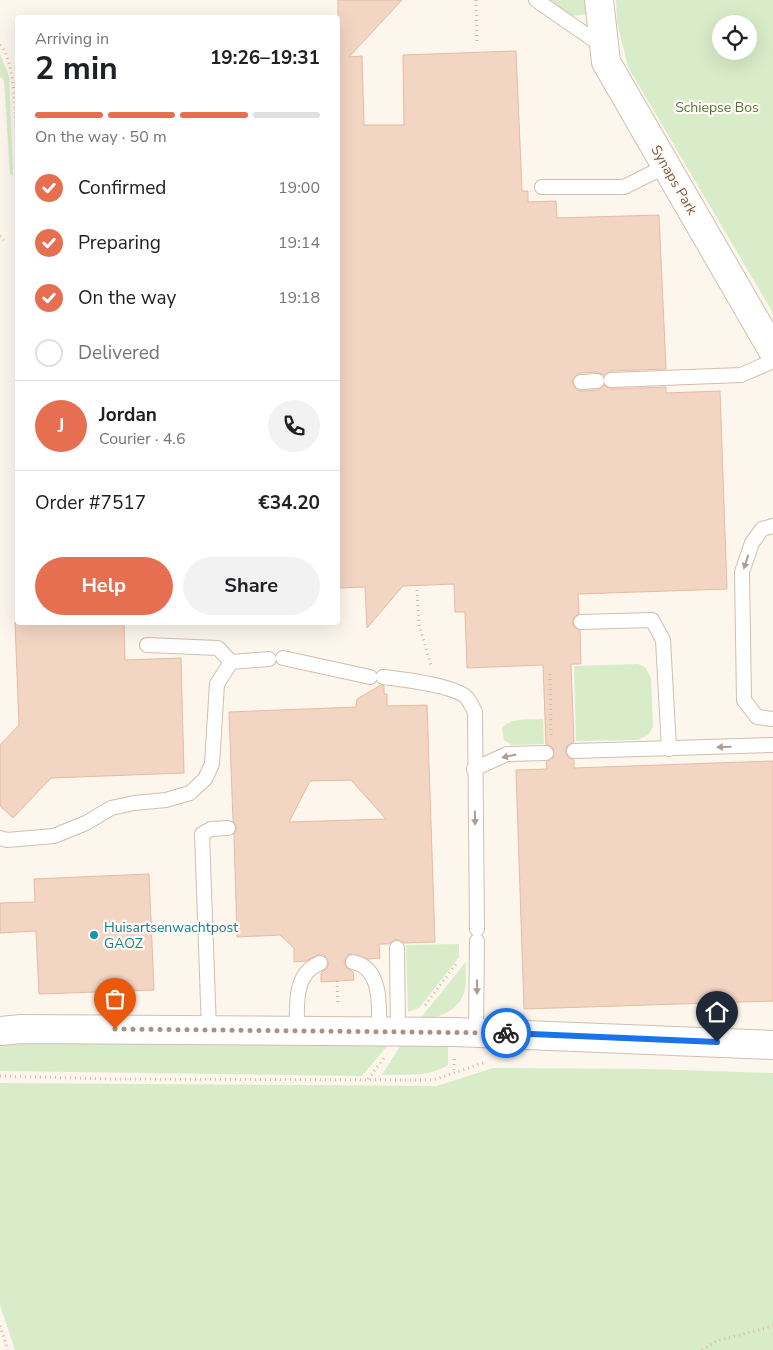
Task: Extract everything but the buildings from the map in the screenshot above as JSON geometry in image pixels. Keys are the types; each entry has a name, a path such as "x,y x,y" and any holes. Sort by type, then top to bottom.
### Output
{"street":[{"name":"Synaps Park","path":"599,0 606,62 773,352"},
{"path":"7,1029 476,1032 773,1045"}],"lane":[{"path":"536,0 604,47"},
{"path":"542,187 624,187 666,166"},
{"path":"581,382 742,374 773,361"},
{"path":"773,526 762,529 752,543 742,572 744,700 757,717 773,719"},
{"path":"581,622 652,620 663,640 669,748"},
{"path":"147,645 218,648 231,662"},
{"path":"283,658 377,677 406,680 453,691 467,698 475,712 476,1032"},
{"path":"231,662 269,659"},
{"path":"0,838 7,840 54,836 86,823 111,808 134,802 166,800 190,793 205,779 212,764 217,684 231,662"},
{"path":"574,752 773,745"},
{"path":"474,770 507,754 549,747"},
{"path":"209,1030 202,834 211,829 228,828"},
{"path":"389,1031 396,948"},
{"path":"353,962 368,970 377,986 389,1031"},
{"path":"297,1030 298,992 305,975 313,966 320,963"}],"path":[{"path":"476,0 477,42"},
{"path":"0,45 12,73 15,129"},
{"path":"0,236 4,240"},
{"path":"417,590 419,625 427,657 441,688"},
{"path":"549,747 550,674"},
{"path":"423,1007 457,964"},
{"path":"337,981 338,1007"},
{"path":"368,1080 385,1057"},
{"path":"0,1076 433,1080"},
{"path":"0,1326 8,1350"},
{"path":"702,1350 717,1341 773,1326"}],"green space":[{"path":"550,0 589,0 590,14 570,16"},
{"name":"Schiepse Bos","path":"616,0 773,0 773,313 628,67 617,22"},
{"path":"0,54 9,76 13,176 10,173 4,80 0,77"},
{"path":"638,664 645,667 651,678 653,727 648,735 638,740 576,741 574,666"},
{"path":"543,719 544,744 511,745 504,740 502,728 506,724 521,720"},
{"path":"459,944 459,957 419,1008 408,1012 406,945"},
{"path":"466,962 465,990 458,1004 453,1009 433,1018 419,1020"},
{"path":"0,1042 388,1045 362,1076 0,1071"},
{"path":"448,1044 448,1065 441,1069 425,1074 382,1075 400,1046"},
{"path":"493,1068 649,1069 773,1073 773,1350 15,1350 0,1305 0,1083 437,1086"}],"way so far":[{"path":"115,1029 506,1033"}],"place":[{"name":"Huisartsenwachtpost GAOZ","path":"94,935"}],"route":[{"path":"506,1033 717,1042"}]}
